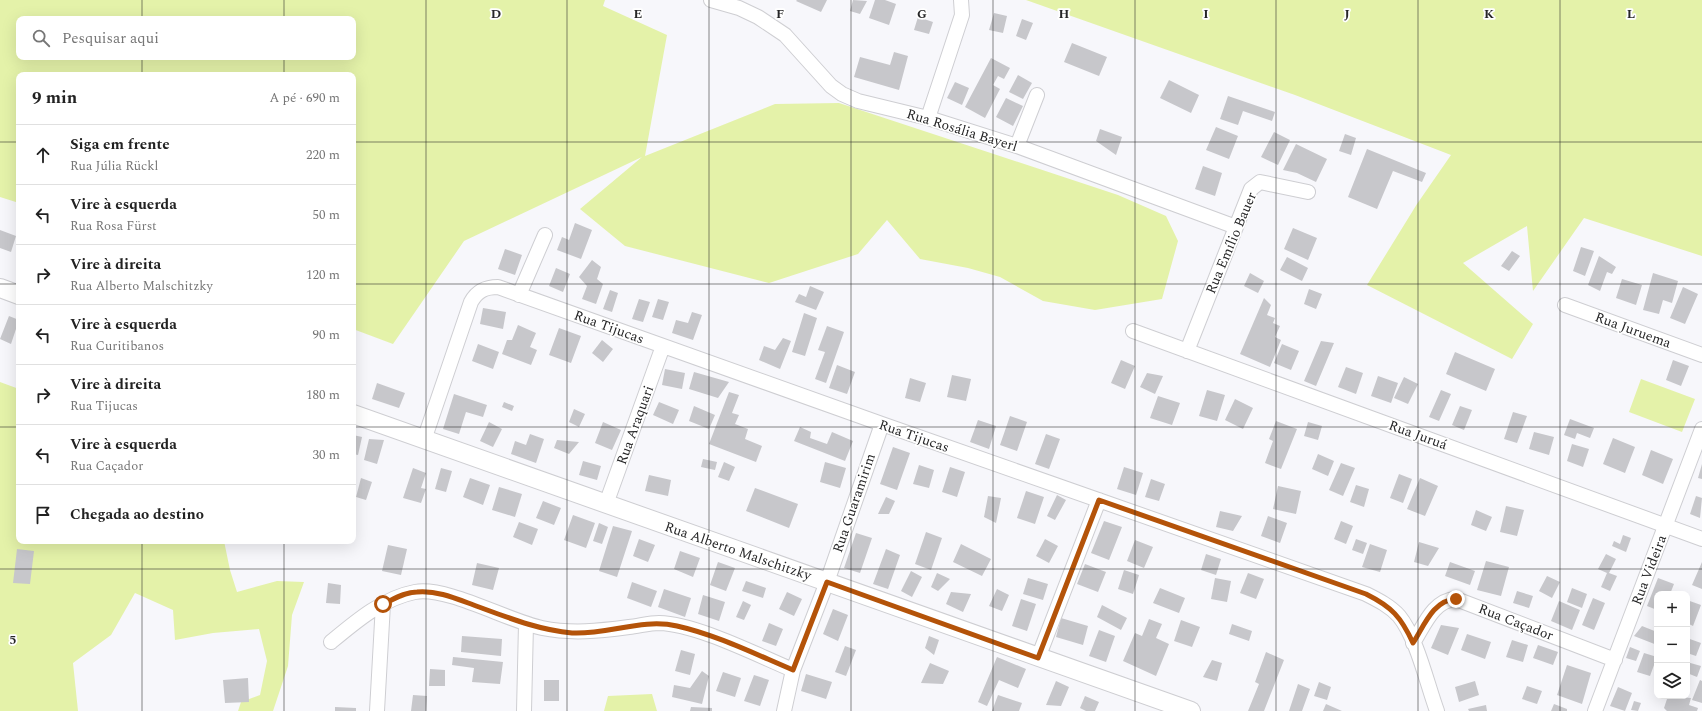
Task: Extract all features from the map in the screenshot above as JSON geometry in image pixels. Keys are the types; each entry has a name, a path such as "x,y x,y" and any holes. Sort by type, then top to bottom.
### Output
{"street":[{"name":"Rua Rosália Bayerl","path":"711,0 745,11 785,35 831,86 842,94 858,101 928,118 1017,146 1236,227"},
{"path":"928,118 962,15 961,0"},
{"path":"1017,146 1037,95"},
{"name":"Rua Emílio Bauer","path":"1187,351 1251,189 1260,182 1308,192"},
{"path":"519,295 545,235"},
{"name":"Rua Tijucas","path":"424,440 475,295 481,290 489,287 498,287 1366,594 1379,600 1398,616 1413,643 1437,711"},
{"path":"0,288 16,294"},
{"name":"Rua Juruema","path":"1565,305 1702,355"},
{"name":"Rua Juruá","path":"1133,331 1702,539"},
{"name":"Rua Araquari","path":"606,504 663,346"},
{"name":"Rua Alberto Malschitzky","path":"356,415 1191,711"},
{"name":"Rua Guaramirim","path":"784,711 793,670 827,582 882,424"},
{"name":"Rua Videira","path":"1595,711 1702,429"},
{"path":"1038,658 1099,500"},
{"path":"330,642 365,615 383,604 401,596 417,592 435,592 526,624 574,633 659,623 676,625 729,643 793,670"},
{"name":"Rua Caçador","path":"1413,643 1435,608 1441,603 1450,599 1456,599 1615,660"},
{"path":"377,711 383,604"},
{"path":"524,711 526,624"}],"green space":[{"path":"0,0 605,0 603,6 667,35 645,156 775,104 839,103 1118,195 1166,216 1178,241 1162,299 1095,310 1043,301 1000,277 968,268 920,259 887,220 858,254 769,283 625,246 580,209 642,157 464,241 393,344 356,330 356,72 16,72 16,202 0,197"},
{"path":"1026,0 1702,0 1702,256 1584,218 1533,291 1527,226 1463,263 1533,324 1512,359 1367,285 1417,204 1451,155 1295,95"},
{"path":"1641,379 1695,399 1682,432 1629,412"},
{"path":"0,382 16,388 16,544 225,544 230,570 237,592 277,581 304,582 292,615 288,666 273,711 238,711 241,702 260,695 267,661 259,629 213,633 175,640 173,610 135,593 111,635 73,663 78,711 0,711"},
{"path":"652,694 657,711 604,711 608,696"}],"building":[{"path":"827,0 821,12 796,1"},
{"path":"853,0 867,1 860,14 850,11"},
{"path":"875,0 885,0 896,4 889,25 869,18"},
{"path":"994,13 1007,16 1003,33 989,30"},
{"path":"918,17 933,22 929,34 914,30"},
{"path":"1022,19 1033,23 1026,40 1016,36"},
{"path":"1072,43 1107,57 1099,76 1064,62"},
{"path":"894,52 908,56 899,90 854,77 860,57 890,65"},
{"path":"991,58 1010,68 1004,79 998,76 993,85 1000,89 985,118 965,107"},
{"path":"1018,75 1032,83 1023,99 1009,92"},
{"path":"1169,80 1199,95 1191,113 1160,98"},
{"path":"955,82 969,88 962,105 947,98"},
{"path":"1228,96 1275,112 1272,121 1243,111 1238,125 1220,119"},
{"path":"1006,98 1023,106 1013,126 996,117"},
{"path":"1216,127 1238,136 1229,159 1206,150"},
{"path":"1100,129 1122,137 1116,155 1096,141"},
{"path":"1274,132 1290,140 1278,165 1261,157"},
{"path":"1345,134 1356,138 1351,155 1339,151"},
{"path":"1296,144 1327,159 1316,182 1297,173 1283,170"},
{"path":"1367,149 1426,173 1422,182 1393,171 1377,209 1348,197"},
{"path":"1203,166 1222,173 1215,196 1195,189"},
{"path":"575,223 592,230 581,259 557,250 562,237 569,240"},
{"path":"1293,228 1317,238 1308,260 1284,249"},
{"path":"0,230 16,236 11,252 0,248"},
{"path":"1581,247 1594,251 1585,276 1573,271"},
{"path":"505,249 522,255 515,275 498,269"},
{"path":"1512,251 1520,256 1509,271 1501,266"},
{"path":"1599,256 1616,267 1612,274 1607,272 1600,291 1588,285"},
{"path":"1287,257 1308,268 1302,281 1280,270"},
{"path":"592,260 601,267 597,279 603,284 596,304 582,299 587,286 579,277"},
{"path":"556,268 570,274 563,292 549,286"},
{"path":"1250,273 1264,281 1258,293 1244,286"},
{"path":"1653,273 1678,281 1672,303 1663,300 1659,314 1643,310"},
{"path":"1622,279 1642,285 1636,305 1616,298"},
{"path":"810,286 824,292 816,310 795,302 799,294 806,297"},
{"path":"1683,287 1698,294 1685,324 1670,318"},
{"path":"1309,289 1322,294 1316,309 1304,304"},
{"path":"610,290 618,293 612,312 603,309"},
{"path":"1264,298 1271,305 1267,315 1275,318 1273,323 1280,326 1275,337 1281,340 1270,367 1240,354"},
{"path":"639,299 650,302 643,322 632,319"},
{"path":"658,299 669,302 663,320 652,317"},
{"path":"483,308 506,312 503,329 480,324"},
{"path":"692,312 702,315 693,340 672,333 676,320 688,323"},
{"path":"804,313 817,318 805,356 792,352"},
{"path":"9,316 16,319 16,329 11,344 0,339"},
{"path":"518,325 536,333 530,347 537,350 531,365 502,354 507,340 512,340"},
{"path":"827,326 844,332 826,383 815,379 825,352 818,350"},
{"path":"559,328 581,336 571,363 549,355"},
{"path":"783,338 791,341 780,369 759,360 764,346 775,350"},
{"path":"602,340 613,349 603,362 592,353"},
{"path":"1321,341 1334,343 1316,386 1304,381"},
{"path":"478,344 499,352 493,369 472,361"},
{"path":"1282,344 1299,351 1291,370 1274,363"},
{"path":"1455,352 1495,369 1486,391 1446,374"},
{"path":"1121,360 1135,366 1125,389 1111,383"},
{"path":"1673,360 1689,366 1681,386 1666,380"},
{"path":"837,365 855,372 847,394 829,388"},
{"path":"1346,367 1363,373 1356,394 1338,387"},
{"path":"665,369 685,373 682,389 662,385"},
{"path":"694,372 729,382 718,398 689,389"},
{"path":"1147,373 1163,376 1155,394 1140,387"},
{"path":"952,375 971,379 966,401 947,397"},
{"path":"1378,376 1398,383 1391,403 1371,396"},
{"path":"1404,377 1418,384 1408,404 1394,398"},
{"path":"910,378 926,383 920,402 905,398"},
{"path":"377,383 405,393 399,408 372,399"},
{"path":"1207,390 1225,395 1217,421 1199,416"},
{"path":"1441,390 1451,394 1439,421 1429,417"},
{"path":"729,392 739,395 732,413 739,415 735,424 748,429 745,439 762,446 756,462 709,444"},
{"path":"454,394 487,405 483,417 466,412 459,434 443,429"},
{"path":"1158,396 1180,403 1172,425 1150,418"},
{"path":"1235,399 1253,408 1243,429 1225,420"},
{"path":"504,402 514,406 512,411 502,407"},
{"path":"659,402 679,410 673,424 653,415"},
{"path":"694,406 715,415 709,429 689,421"},
{"path":"1460,406 1472,410 1464,430 1452,425"},
{"path":"574,409 585,414 579,427 569,422"},
{"path":"1513,412 1527,416 1517,443 1504,439"},
{"path":"1010,416 1027,422 1017,451 1000,445"},
{"path":"1570,419 1594,428 1590,438 1577,433 1575,439 1564,435"},
{"path":"978,420 996,426 989,449 970,442"},
{"path":"1276,421 1297,429 1281,469 1265,463 1273,441 1269,439"},
{"path":"489,422 502,429 493,447 480,441"},
{"path":"603,422 621,430 612,450 595,443"},
{"path":"1308,422 1322,426 1318,440 1304,436"},
{"path":"800,427 811,432 810,438 827,444 832,432 853,441 845,461 794,441"},
{"path":"1534,432 1554,437 1549,455 1529,449"},
{"path":"530,434 544,439 536,463 511,454 515,441 526,445"},
{"path":"1046,434 1060,439 1049,469 1035,464"},
{"path":"356,436 362,437 358,455 356,455"},
{"path":"1613,438 1635,447 1625,473 1603,464"},
{"path":"369,439 384,440 377,464 364,460"},
{"path":"557,440 579,442 569,454 554,448"},
{"path":"1572,444 1589,449 1583,467 1567,461"},
{"path":"893,447 910,453 897,490 880,484"},
{"path":"1651,450 1673,459 1663,484 1642,475"},
{"path":"1318,454 1334,461 1328,476 1312,469"},
{"path":"703,459 717,462 715,470 701,467"},
{"path":"583,461 601,466 597,480 579,475"},
{"path":"724,462 735,467 729,481 718,477"},
{"path":"825,462 846,468 840,488 820,482"},
{"path":"1341,463 1355,468 1343,496 1329,490"},
{"path":"1702,464 1702,479 1698,478"},
{"path":"919,465 934,470 929,488 913,484"},
{"path":"950,467 965,472 957,497 942,492"},
{"path":"1124,467 1143,473 1136,495 1117,489"},
{"path":"413,468 426,473 421,488 426,489 421,503 403,498"},
{"path":"441,468 452,471 446,492 435,489"},
{"path":"1399,474 1412,479 1403,503 1390,498"},
{"path":"649,475 671,480 668,496 645,491"},
{"path":"361,478 372,482 366,500 356,497"},
{"path":"470,478 490,485 483,505 463,497"},
{"path":"1420,478 1438,486 1425,516 1407,509"},
{"path":"1151,479 1165,484 1159,501 1145,497"},
{"path":"1356,485 1369,489 1364,507 1350,502"},
{"path":"1278,486 1301,491 1296,514 1273,509"},
{"path":"499,487 522,494 515,517 492,510"},
{"path":"755,488 798,504 789,528 746,511"},
{"path":"1026,491 1044,497 1035,524 1017,518"},
{"path":"1057,495 1066,500 1055,520 1047,516"},
{"path":"988,496 1001,498 996,523 984,517"},
{"path":"1696,496 1702,498 1700,518 1690,514"},
{"path":"886,497 895,501 889,514 878,514"},
{"path":"543,501 561,508 554,525 536,518"},
{"path":"1506,506 1524,510 1517,536 1500,532"},
{"path":"1476,510 1492,517 1486,531 1471,525"},
{"path":"1220,511 1242,516 1233,531 1216,527"},
{"path":"573,515 595,523 586,548 564,540"},
{"path":"1268,516 1287,523 1280,543 1261,536"},
{"path":"1104,521 1122,527 1109,560 1091,553"},
{"path":"1341,521 1353,526 1346,544 1334,539"},
{"path":"519,522 538,529 532,545 513,537"},
{"path":"599,523 608,527 602,544 593,541"},
{"path":"613,526 632,531 617,577 599,571"},
{"path":"926,532 942,538 931,570 915,564"},
{"path":"856,533 872,538 860,573 844,568"},
{"path":"1623,535 1631,538 1626,552 1612,546 1614,541 1620,544"},
{"path":"639,539 655,545 648,562 633,556"},
{"path":"1045,539 1058,546 1049,563 1036,556"},
{"path":"1356,539 1367,543 1363,554 1352,550"},
{"path":"1135,540 1153,547 1144,568 1127,561"},
{"path":"1419,542 1439,548 1428,566 1414,562"},
{"path":"961,544 991,559 982,576 953,562"},
{"path":"1370,544 1387,550 1380,572 1362,567"},
{"path":"388,545 407,549 401,575 382,571"},
{"path":"17,549 34,551 30,584 13,583"},
{"path":"886,549 900,555 888,589 873,584"},
{"path":"680,551 700,558 693,577 674,569"},
{"path":"1206,554 1221,559 1216,575 1201,570"},
{"path":"1606,554 1616,559 1609,573 1617,576 1610,591 1601,587 1607,573 1598,569"},
{"path":"1486,561 1509,567 1501,596 1477,590"},
{"path":"718,562 735,568 726,591 710,585"},
{"path":"1450,562 1475,571 1470,585 1445,576"},
{"path":"1702,562 1702,589 1692,585"},
{"path":"477,563 499,568 493,590 472,585"},
{"path":"1085,564 1106,572 1098,592 1077,584"},
{"path":"1124,570 1139,575 1133,594 1118,589"},
{"path":"911,571 922,577 912,597 901,591"},
{"path":"937,573 950,579 938,591 931,587"},
{"path":"1248,573 1264,579 1256,599 1240,593"},
{"path":"1547,576 1560,582 1552,598 1539,591"},
{"path":"1028,578 1048,584 1043,600 1023,594"},
{"path":"1215,578 1231,581 1227,602 1211,599"},
{"path":"1658,578 1674,584 1671,591 1654,591 1654,609 1647,606"},
{"path":"746,581 766,588 763,598 742,591"},
{"path":"632,582 657,591 651,607 627,598"},
{"path":"328,583 341,585 340,604 326,603"},
{"path":"1160,588 1185,598 1179,613 1153,603"},
{"path":"1572,588 1587,594 1582,608 1567,602"},
{"path":"664,589 691,598 685,617 658,607"},
{"path":"997,589 1009,595 1002,611 989,606"},
{"path":"1517,591 1533,596 1529,608 1513,603"},
{"path":"787,592 802,599 794,616 779,609"},
{"path":"951,592 971,594 963,612 946,604"},
{"path":"703,595 725,602 719,621 698,614"},
{"path":"1593,598 1605,603 1594,630 1582,625"},
{"path":"1021,599 1036,604 1027,631 1012,626"},
{"path":"743,601 751,605 744,620 736,617"},
{"path":"1559,601 1580,610 1572,630 1551,621"},
{"path":"1690,601 1701,605 1693,626 1690,624"},
{"path":"1102,605 1127,618 1121,630 1097,617"},
{"path":"833,609 848,615 838,641 823,634"},
{"path":"1061,618 1088,626 1083,645 1056,637"},
{"path":"1149,619 1162,624 1156,638 1169,644 1156,676 1123,661 1135,633 1142,636"},
{"path":"1181,620 1200,627 1192,647 1174,641"},
{"path":"769,623 783,629 776,646 762,641"},
{"path":"1232,624 1252,631 1249,641 1229,634"},
{"path":"1441,625 1459,628 1448,655 1431,648"},
{"path":"1642,626 1654,631 1654,644 1634,636"},
{"path":"1099,630 1115,636 1106,662 1089,656"},
{"path":"1467,634 1491,642 1485,659 1461,650"},
{"path":"462,636 502,639 501,656 461,652"},
{"path":"929,636 939,640 934,655 925,648"},
{"path":"1690,639 1701,643 1696,656 1690,654"},
{"path":"1512,640 1528,645 1523,662 1506,657"},
{"path":"1538,645 1558,652 1553,665 1533,658"},
{"path":"845,646 856,650 846,676 835,672"},
{"path":"1630,647 1640,651 1636,661 1626,658"},
{"path":"681,650 695,654 690,675 675,671"},
{"path":"1266,652 1284,660 1264,711 1248,711 1259,684 1255,682"},
{"path":"1644,653 1654,656 1654,665 1650,676 1637,672"},
{"path":"453,657 503,662 500,684 472,682 474,668 452,665"},
{"path":"997,657 1026,669 1018,688 999,680 987,706 978,702"},
{"path":"1212,660 1222,663 1217,681 1203,677"},
{"path":"930,663 949,671 943,684 921,683"},
{"path":"1690,663 1701,666 1697,677 1690,674"},
{"path":"1567,665 1591,673 1582,704 1557,695"},
{"path":"430,669 445,670 445,686 429,686"},
{"path":"702,671 709,676 702,704 672,697 674,685 690,688"},
{"path":"723,672 741,678 735,697 716,691"},
{"path":"806,674 832,682 826,699 801,691"},
{"path":"754,675 769,680 760,706 744,701"},
{"path":"248,678 249,702 225,703 223,680"},
{"path":"544,680 559,680 559,701 544,701"},
{"path":"1700,680 1702,681 1702,703 1692,700"},
{"path":"1056,681 1069,687 1061,706 1046,705"},
{"path":"1475,681 1479,695 1459,702 1455,687"},
{"path":"1319,682 1331,687 1327,700 1314,696"},
{"path":"1298,684 1310,689 1302,711 1289,711"},
{"path":"1527,686 1542,691 1537,704 1522,699"},
{"path":"1618,687 1632,693 1625,711 1610,706"},
{"path":"413,695 427,696 426,711 411,711"},
{"path":"998,695 1022,703 1019,711 992,711"},
{"path":"1085,696 1099,702 1095,711 1086,711 1080,708"},
{"path":"1690,698 1691,698 1689,705 1698,708 1697,711 1667,711 1664,708 1667,699"},
{"path":"1634,701 1641,703 1638,711 1631,710"},
{"path":"1326,704 1342,711 1323,711"},
{"path":"1554,704 1567,709 1567,711 1551,711"},
{"path":"1486,705 1487,711 1469,711 1468,709"},
{"path":"335,707 356,708 356,711 335,711"},
{"path":"691,707 712,708 712,711 690,711"}],"route":[{"path":"383,604 401,596 417,592 435,592 450,596 526,624 557,631 574,633 659,623 676,625 729,643 793,670 827,582 1038,658 1099,500 1366,594 1379,600 1398,616 1405,625 1413,643 1435,608 1441,603 1450,599 1456,599"}]}
